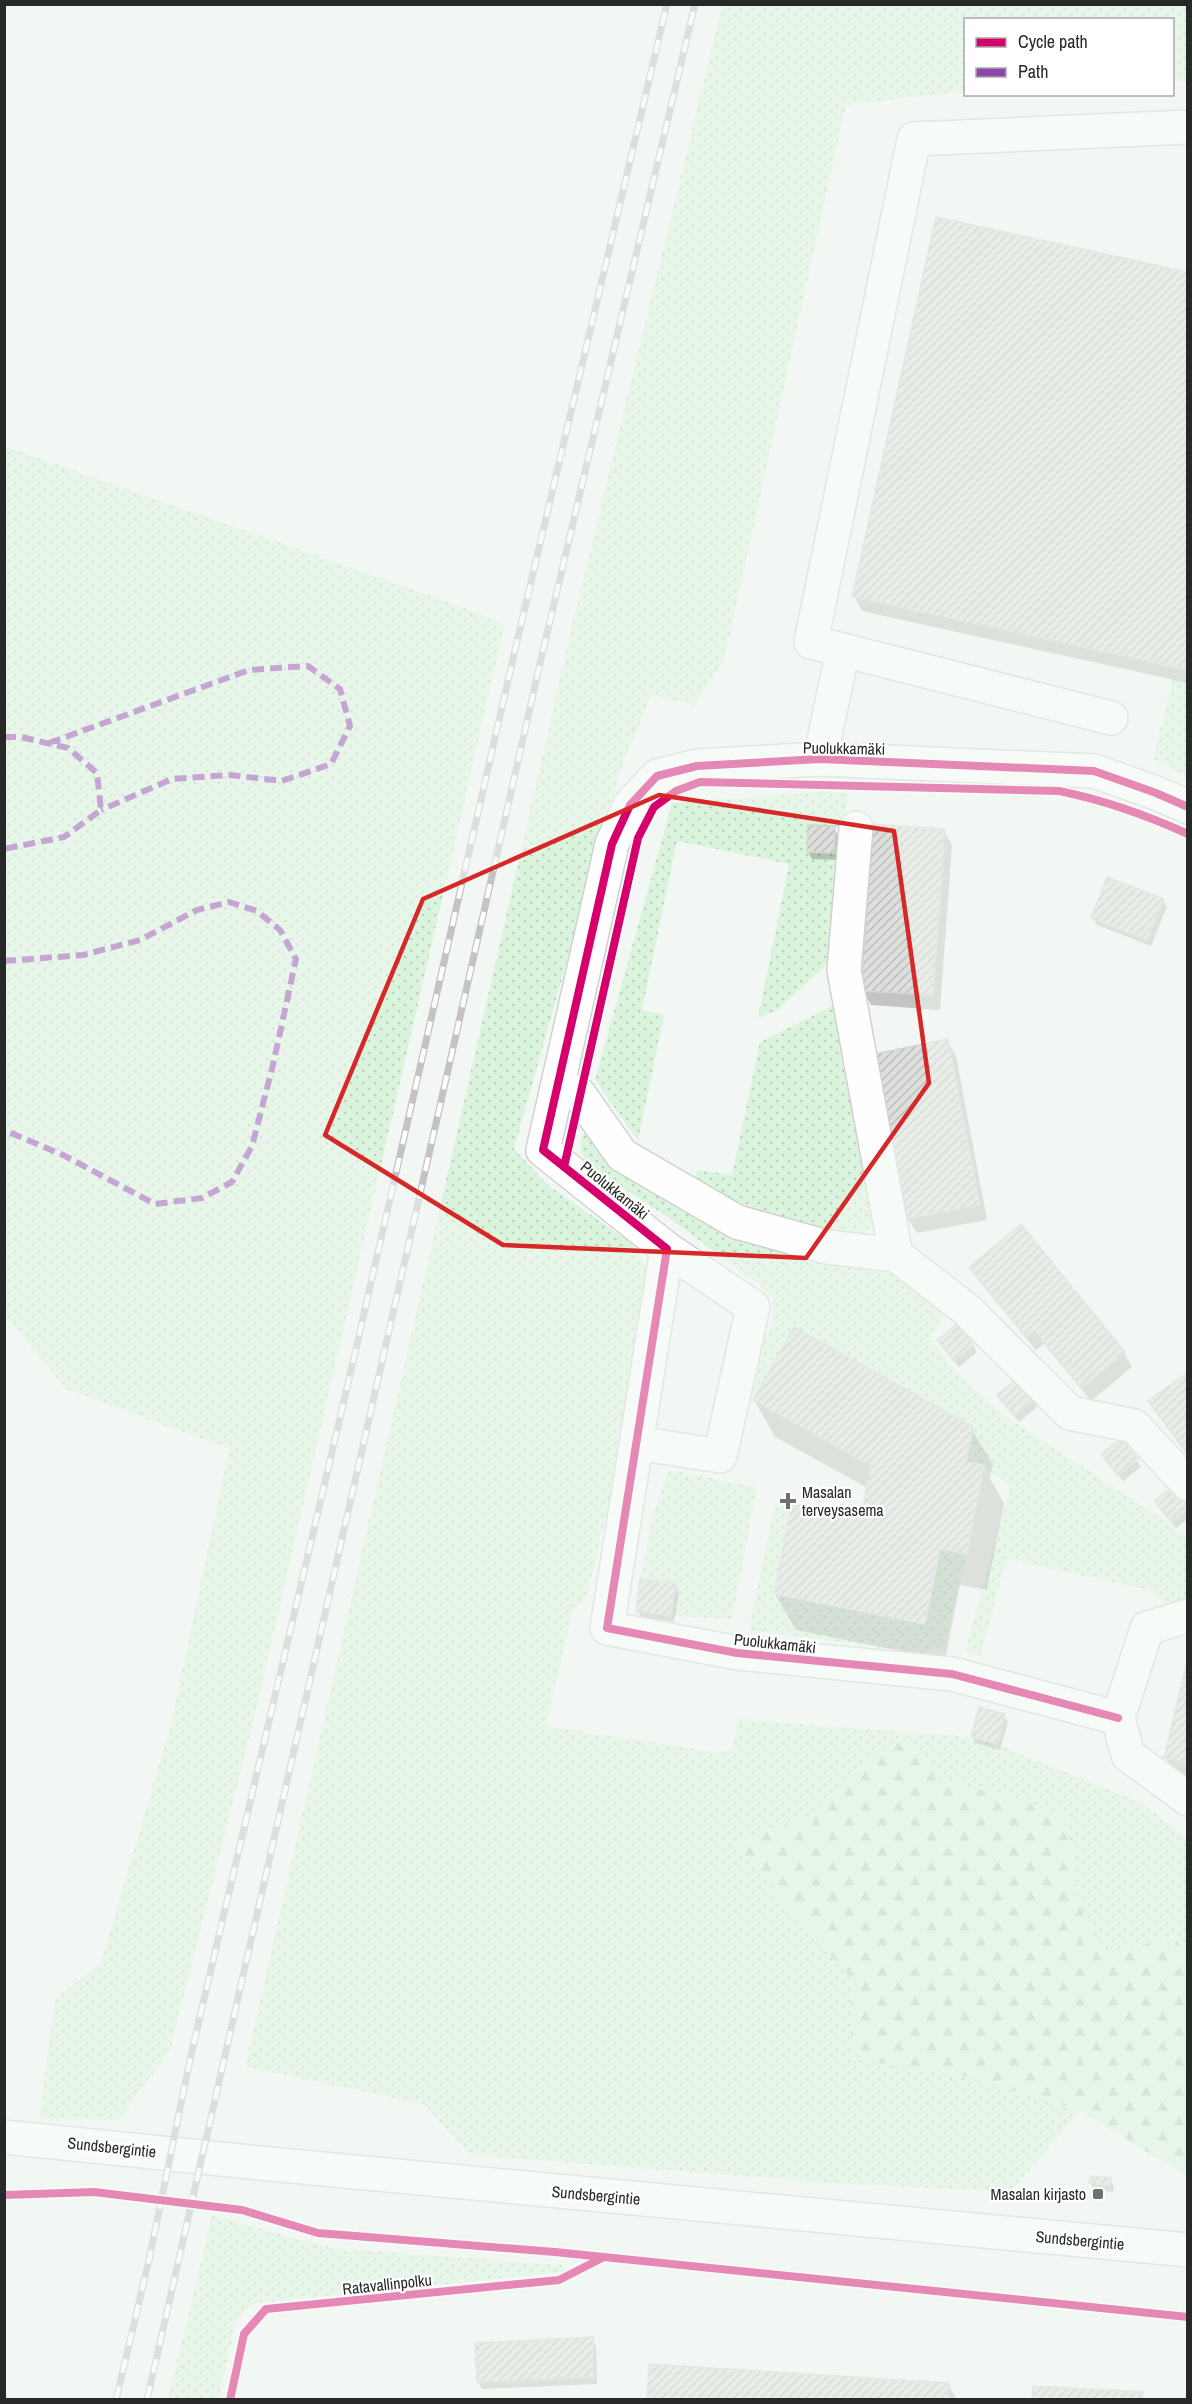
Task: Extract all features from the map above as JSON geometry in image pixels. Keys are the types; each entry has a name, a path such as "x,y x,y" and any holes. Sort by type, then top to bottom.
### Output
{"street":[{"path":"1111,718 811,642 914,139 1188,127"},
{"path":"820,759 843,650"},
{"name":"Puolukkamäki","path":"1118,1718 952,1674 737,1653 607,1628 667,1249 543,1149 612,844 630,805 657,776 697,766 820,759 1094,771 1188,807"},
{"path":"856,828 844,970 867,1086 896,1255"},
{"path":"558,1085 579,1094 622,1155 737,1222 827,1247 896,1255 966,1309 1070,1413 1134,1426 1188,1484"},
{"path":"637,1443 720,1456 753,1307 667,1249"},
{"path":"1188,1616 1147,1628 1118,1718 1128,1755 1188,1799"},
{"name":"Sundsbergintie","path":"4,2137 1188,2250"}],"highlighted area":[{"path":"659,795 894,831 929,1083 806,1258 503,1245 325,1135 423,899"}],"green space":[{"path":"722,5 1187,5 1187,81 1174,81 1174,18 964,18 964,91 846,105 724,661 694,705 651,696 621,769 514,1149 549,1186 630,1242 647,1267 645,1304 618,1465 586,1600 573,1609 546,1726 714,1752 733,1750 738,1719 952,1734 997,1744 1140,1802 1187,1838 1187,1955 1175,1938 1102,1953 1078,1902 1067,1815 938,1779 904,1733 817,1812 734,1844 852,1980 850,2058 973,2078 1081,2111 1010,2192 843,2184 470,2155 423,2104 245,2067 571,630"},
{"path":"5,446 452,603 505,624 256,1711 170,2050 119,2120 39,2119 55,1999 101,1962 171,1724 229,1449 66,1389 5,1316"},
{"path":"1173,677 1187,681 1187,778 1153,759"},
{"path":"824,791 848,793 845,827 808,825 807,852 834,853 841,858 831,961 776,1011 758,1018 789,864 677,841 642,1010 664,1015 638,1141 595,1080 672,803"},
{"path":"834,1005 875,1203 872,1226 859,1237 819,1231 777,1219 700,1185 695,1176 698,1170 732,1175 760,1042"},
{"path":"585,1131 852,1262 889,1273 919,1288 947,1311 930,1338 956,1371 1001,1413 1187,1535 1187,1606 1170,1608 1149,1590 1007,1559 980,1657 965,1651 1010,1487 984,1465 966,1462 794,1327 753,1400 753,1378 762,1341 772,1324 773,1299 757,1283 665,1215 587,1165 581,1148 581,1140"},
{"path":"668,1470 757,1487 732,1619 671,1616 676,1584 640,1579 654,1512"},
{"path":"775,1502 792,1503 774,1594 924,1624 940,1549 967,1554 944,1646 922,1653 749,1630"},
{"path":"904,1732 938,1779 1067,1815 1078,1902 1102,1953 1175,1938 1187,1955 1187,2177 1081,2111 973,2078 850,2058 852,1980 734,1844 817,1812"},
{"path":"212,2215 332,2248 564,2265 565,2272 257,2303 246,2310 236,2323 218,2399 168,2399"}],"building":[{"path":"936,217 1188,272 1188,670 852,597"},
{"path":"873,824 945,829 933,995 861,991"},
{"path":"808,825 835,826 834,853 807,852"},
{"path":"1107,877 1164,899 1147,940 1091,918"},
{"path":"948,1039 980,1205 907,1219 875,1054"},
{"path":"1021,1224 1125,1352 1081,1388 1035,1330 1026,1337 969,1267"},
{"path":"957,1324 974,1345 954,1361 937,1340"},
{"path":"794,1327 973,1427 966,1462 984,1465 967,1554 940,1549 925,1624 774,1594 792,1503 861,1517 871,1466 753,1400"},
{"path":"1188,1372 1188,1455 1148,1401"},
{"path":"1017,1378 1034,1399 1014,1416 997,1395"},
{"path":"1121,1438 1138,1459 1118,1475 1101,1454"},
{"path":"1175,1485 1188,1501 1188,1510 1171,1522 1154,1501"},
{"path":"640,1579 676,1584 671,1616 636,1611"},
{"path":"1188,1657 1188,1763 1164,1758"},
{"path":"979,1707 1005,1714 997,1744 971,1737"},
{"path":"1090,2176 1111,2178 1110,2185 1089,2183"},
{"path":"593,2337 594,2377 477,2382 475,2343"},
{"path":"649,2364 949,2383 948,2400 647,2400"},
{"path":"1033,2386 1143,2392 1142,2400 1032,2400"}],"railway":[{"path":"116,2400 149,2260 191,2055 350,1375 515,650 667,4"},
{"path":"147,2400 542,655 695,4"}],"marked path":[{"path":"49,743 249,670 308,666 340,689 350,726 331,764 282,781 230,775 172,779 101,810"},
{"path":"4,737 21,737 68,748 97,773 101,810 64,837 4,849"},
{"path":"4,961 83,955 140,940 197,910 229,902 257,911 280,930 296,959 273,1065 252,1146 232,1182 202,1198 155,1204 63,1155 4,1130"}],"cycle path":[{"path":"1118,1718 952,1674 737,1653 607,1628 667,1249 543,1150 612,844 630,805 657,776 697,766 820,759 1094,771 1188,807"},
{"path":"564,1167 638,838 654,807 676,791 700,782 1059,791 1125,809 1188,834"},
{"path":"4,2195 94,2192 242,2210 318,2233 555,2252 1188,2317"},
{"name":"Ratavallinpolku","path":"230,2400 244,2334 266,2309 559,2280 604,2257"}],"place":[{"name":"Masalan terveysasema","path":"788,1501"},
{"name":"Masalan kirjasto","path":"1098,2194"}]}
